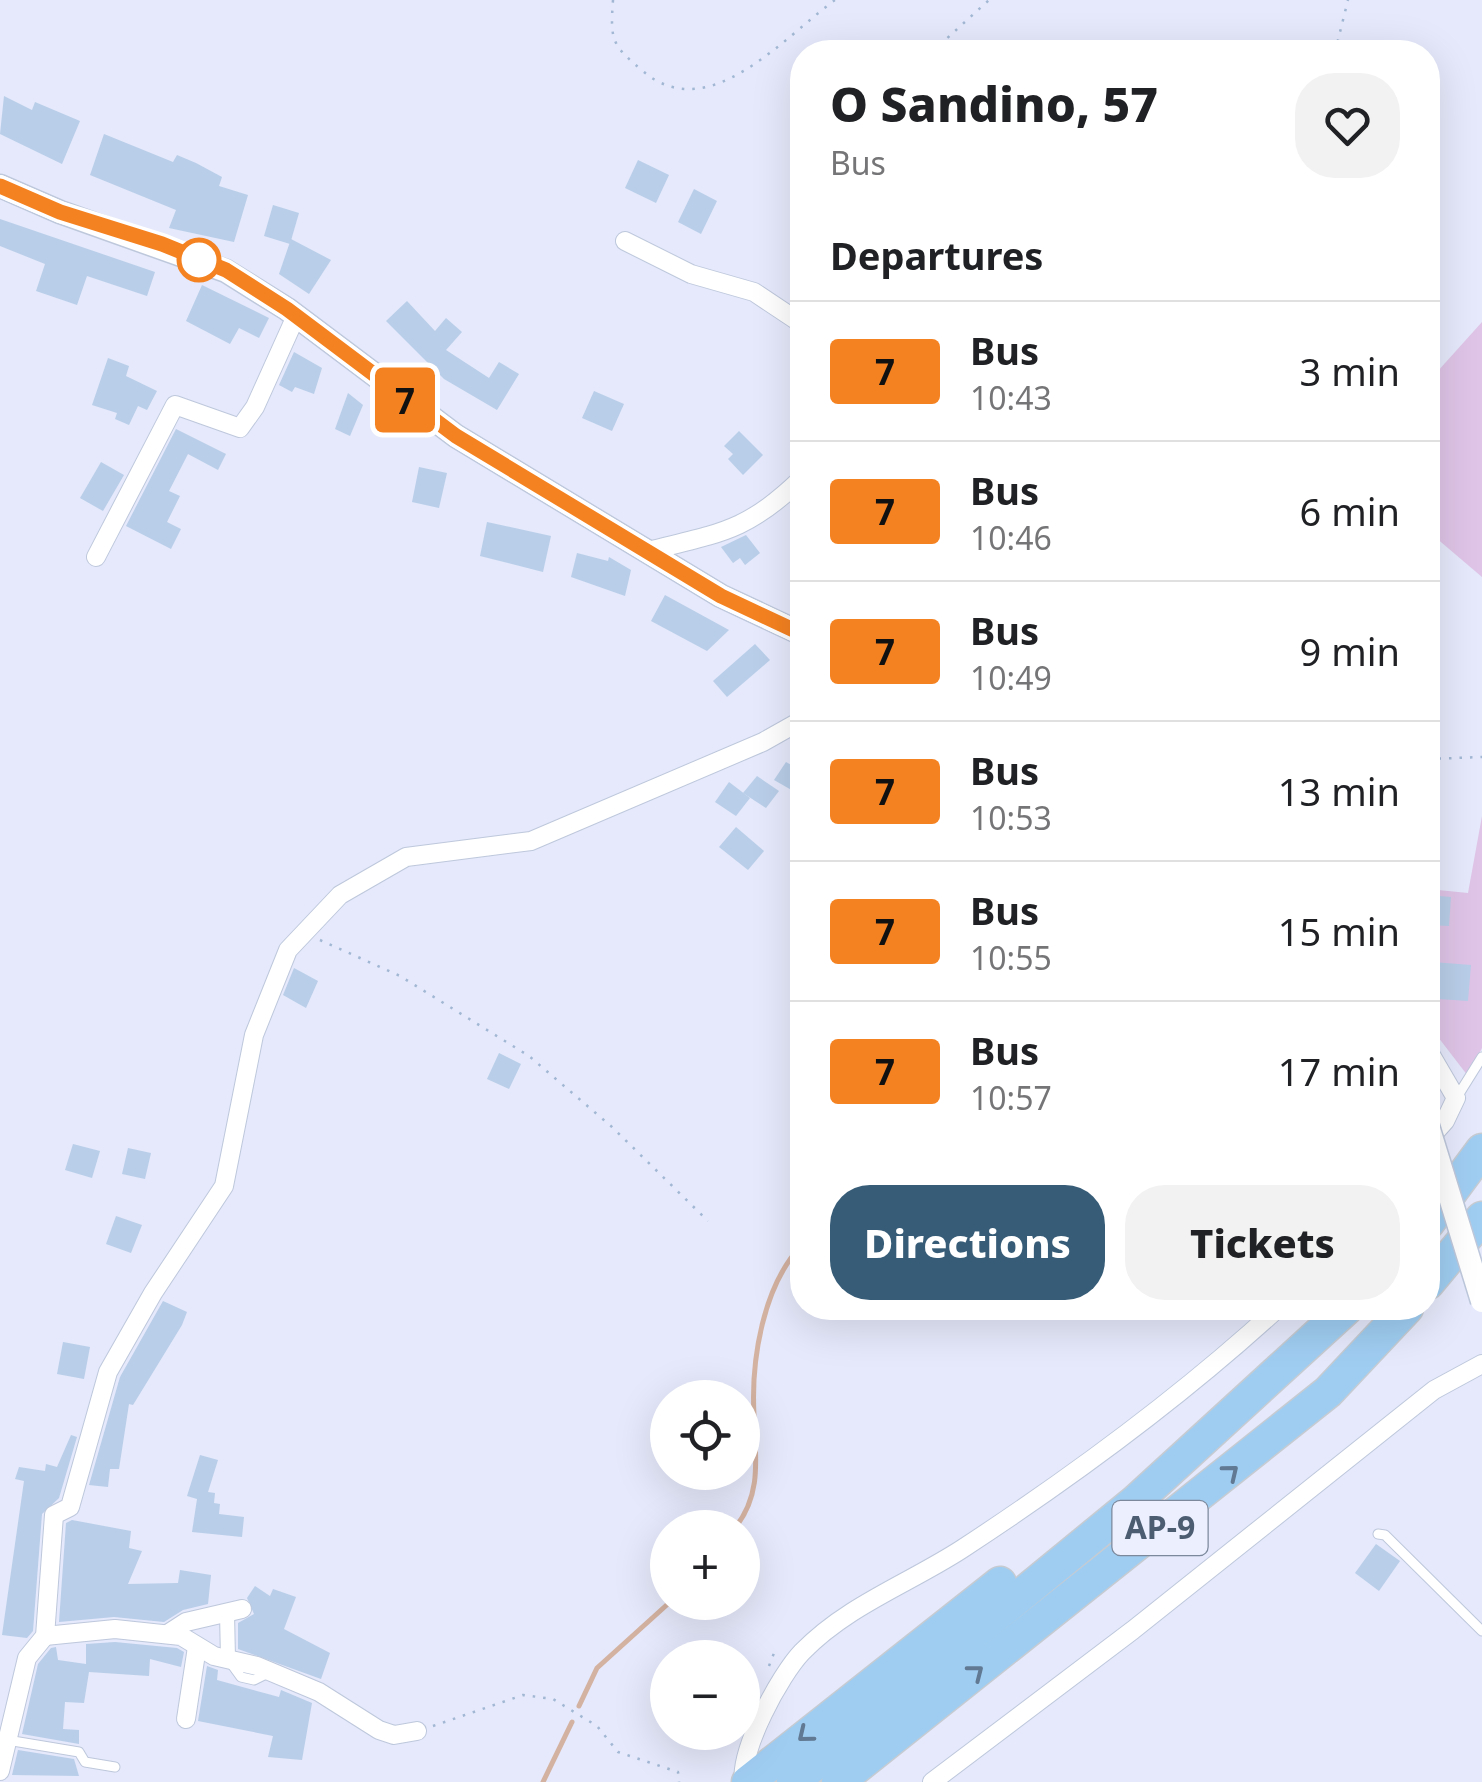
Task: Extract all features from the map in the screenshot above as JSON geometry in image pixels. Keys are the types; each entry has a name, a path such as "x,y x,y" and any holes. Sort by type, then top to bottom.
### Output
{"highway":[{"path":"1440,1207 1482,1150"},
{"path":"1440,1269 1482,1218"},
{"name":"AP-9","path":"793,1782 1208,1438 1334,1320"},
{"name":"AP-9","path":"838,1782 880,1710 1328,1392 1396,1320"},
{"path":"746,1782 880,1710"}],"street":[{"path":"0,186 60,212 162,244 226,270 296,316 456,436 721,596 790,628"},
{"path":"625,241 691,274 754,292 790,316"},
{"path":"96,557 175,405 240,428 254,407 296,316"},
{"path":"648,551 720,536 775,506 790,490"},
{"path":"0,1771 27,1658 45,1636 54,1515 70,1506 108,1372 153,1293 224,1186 254,1036 288,950 340,895 406,857 531,842 790,727"},
{"path":"1440,1071 1456,1098 1440,1127"},
{"path":"1440,1165 1482,1300"},
{"path":"746,1782 742,1769 754,1732 800,1654 874,1595 961,1550 1137,1424 1263,1320"},
{"path":"932,1782 1133,1630 1434,1390 1482,1364"},
{"path":"169,1633 186,1622 235,1611 228,1660"},
{"path":"45,1636 114,1628 169,1633 197,1648 270,1672 331,1698 379,1730 394,1735 417,1732"},
{"path":"186,1719 197,1648"}],"lane":[{"path":"1456,1098 1482,1058"},
{"path":"1378,1534 1384,1535 1482,1630"},
{"path":"7,1740 79,1752 85,1762 115,1767"}],"path":[{"path":"613,0 610,35 616,49 660,85 693,90 728,84 835,0"},
{"path":"945,40 989,0"},
{"path":"1338,40 1348,0"},
{"path":"1440,759 1482,757"},
{"path":"307,930 336,950 400,976 529,1056 612,1127 708,1221"},
{"path":"417,1732 523,1696 553,1699 598,1726 618,1752 678,1772 679,1782"}],"shaded area":[{"path":"1482,322 1482,577 1440,541 1440,369"},
{"path":"1482,816 1482,1048 1468,1076 1440,1040 1440,890 1468,893"}],"building":[{"path":"4,96 32,110 35,102 80,121 62,164 0,134"},
{"path":"104,134 173,162 177,155 196,163 222,177 219,186 248,195 234,242 169,228 176,210 90,175"},
{"path":"638,160 669,175 656,203 625,188"},
{"path":"694,189 717,201 701,234 678,222"},
{"path":"273,205 299,213 290,244 264,236"},
{"path":"0,219 155,272 147,296 87,276 77,305 36,291 45,264 0,246"},
{"path":"291,239 331,260 309,294 279,274"},
{"path":"202,285 269,318 259,338 239,328 230,344 186,321"},
{"path":"407,301 435,331 446,318 462,332 446,350 489,378 499,362 519,374 497,410 444,379 386,321"},
{"path":"294,352 322,368 314,394 295,387 292,392 279,385"},
{"path":"108,358 129,366 126,376 157,391 147,410 138,406 129,425 115,419 117,413 92,405"},
{"path":"594,391 624,404 612,431 582,418"},
{"path":"348,393 363,405 350,436 335,429"},
{"path":"176,429 226,454 218,470 188,454 169,491 180,496 167,522 181,529 171,549 126,526"},
{"path":"739,431 763,455 743,475 728,459 733,454 724,446"},
{"path":"101,462 124,475 103,511 80,498"},
{"path":"419,467 447,473 439,508 412,502"},
{"path":"487,522 551,536 543,572 480,556"},
{"path":"746,535 760,553 745,565 740,558 733,563 721,547"},
{"path":"577,553 608,561 609,557 631,570 625,596 571,577"},
{"path":"665,595 729,630 707,651 651,621"},
{"path":"755,644 770,660 727,697 713,681"},
{"path":"786,762 790,764 790,789 774,780"},
{"path":"757,776 779,791 766,808 743,793"},
{"path":"729,782 750,798 736,816 715,802"},
{"path":"736,827 764,851 748,870 719,847"},
{"path":"1440,896 1451,897 1449,926 1440,926"},
{"path":"1440,963 1471,965 1468,1001 1440,999"},
{"path":"294,968 318,981 306,1008 283,995"},
{"path":"499,1053 521,1064 509,1089 487,1079"},
{"path":"73,1144 100,1151 92,1178 65,1170"},
{"path":"128,1148 151,1153 145,1179 122,1174"},
{"path":"116,1216 142,1225 131,1253 106,1244"},
{"path":"163,1301 187,1312 182,1325 133,1405 129,1404 119,1469 110,1469 108,1487 89,1485 120,1377"},
{"path":"63,1342 90,1347 84,1379 57,1374"},
{"path":"71,1435 77,1437 59,1498 42,1514 33,1631 27,1638 2,1635 24,1481 15,1479 19,1467 45,1471 46,1464 57,1467"},
{"path":"200,1455 218,1460 208,1492 215,1493 219,1514 244,1517 242,1537 192,1532 197,1499 187,1496"},
{"path":"72,1520 131,1531 129,1548 142,1551 128,1584 178,1583 180,1570 211,1575 208,1604 183,1610 164,1622 114,1617 59,1622 66,1523"},
{"path":"1376,1544 1400,1561 1379,1591 1355,1573"},
{"path":"255,1586 270,1596 273,1589 296,1597 284,1629 330,1653 321,1679 238,1649 238,1623 254,1614 247,1598"},
{"path":"115,1642 177,1648 184,1652 181,1667 150,1659 149,1676 89,1672 84,1703 65,1702 63,1729 79,1730 79,1744 22,1734 38,1664 51,1648 56,1647 58,1660 86,1664 86,1644"},
{"path":"207,1666 218,1670 217,1680 279,1697 281,1690 312,1703 302,1760 268,1757 273,1736 198,1721"},
{"path":"18,1750 74,1759 79,1776 12,1775"}],"waterway":[{"path":"746,1510 754,1487 755,1371 762,1324 790,1261"},
{"path":"579,1706 597,1668 650,1620"},
{"path":"543,1782 572,1722"}],"bus line":[{"name":"7","path":"0,186 60,212 162,244 226,270 287,309 456,436 721,596 790,629"}]}
